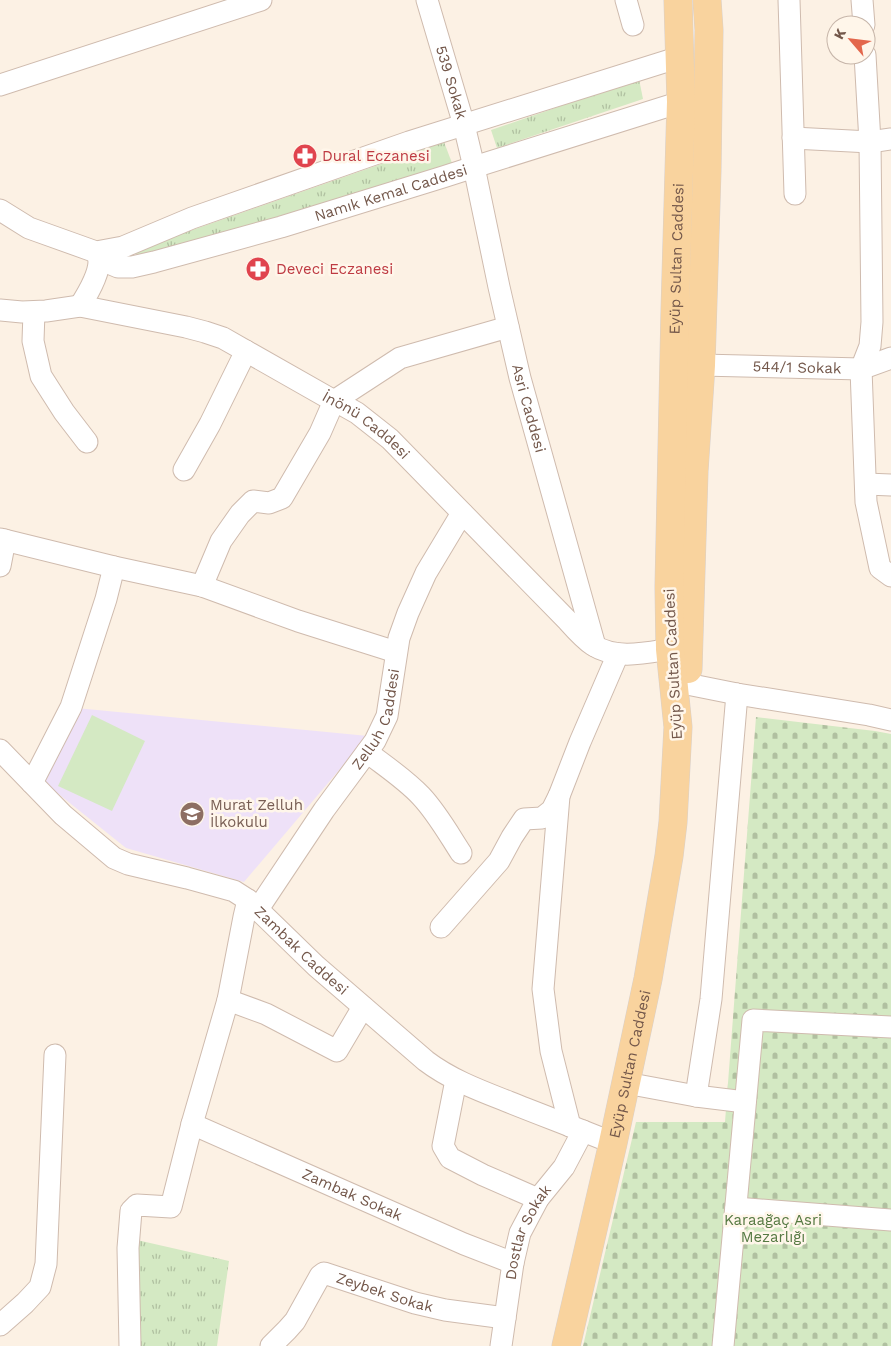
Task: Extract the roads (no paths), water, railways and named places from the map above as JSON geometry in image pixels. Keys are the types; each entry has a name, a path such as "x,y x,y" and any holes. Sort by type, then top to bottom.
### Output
{"main road":[{"name":"Eyüp Sultan Caddesi","path":"566,1346 613,1143 648,979 673,822 678,727 670,649 669,587 681,102 678,0"},
{"path":"678,727 687,684 694,471 701,365 707,170 709,30 707,0"}],"street":[{"path":"0,85 239,4 261,0"},
{"name":"539 Sokak","path":"427,0 464,125 474,167"},
{"path":"626,0 634,25"},
{"path":"789,0 795,194"},
{"path":"862,0 863,15"},
{"path":"80,306 97,270 98,255 123,247 201,215 409,142 680,57"},
{"path":"866,65 870,142 872,322 870,346 860,368 866,502 880,568 891,576"},
{"name":"Namık Kemal Caddesi","path":"3,217 98,255 108,264 118,267 132,267 281,227 443,178 681,102"},
{"path":"793,138 870,142 891,139"},
{"name":"Asri Caddesi","path":"474,167 520,378 595,646"},
{"name":"İnönü Caddesi","path":"0,310 34,312 80,306 186,326 223,338 357,413 390,439 568,621 595,646 618,654 635,654 670,649"},
{"path":"34,312 33,341 41,376 86,442"},
{"path":"202,586 221,541 240,514 253,501 268,503 282,498 320,433 334,401 400,358 508,327"},
{"path":"184,470 210,424 246,351"},
{"name":"544/1 Sokak","path":"701,365 860,368 891,358"},
{"path":"866,484 891,485"},
{"name":"Zelluh Caddesi","path":"253,904 375,741 387,716 396,652 408,613 426,573 462,513"},
{"path":"0,566 3,539 114,567 202,586 298,621 396,652"},
{"path":"32,783 71,707 106,599 114,567"},
{"path":"442,927 499,862 524,819 542,818 552,810 618,654"},
{"path":"687,684 891,720"},
{"path":"696,1096 711,999 737,694"},
{"name":"Zambak Caddesi","path":"0,750 63,815 114,858 128,864 234,891 253,904 316,966 426,1062 456,1080 613,1143"},
{"path":"367,752 421,796 461,852"},
{"path":"559,796 543,989 551,1051 577,1129"},
{"path":"130,1346 128,1248 131,1211 136,1205 171,1207 192,1124 228,1000 244,917 253,904"},
{"path":"228,1000 266,1014 337,1051 363,1007"},
{"path":"723,1346 753,1020 891,1027"},
{"path":"0,1325 26,1303 40,1287 46,1264 55,1055"},
{"path":"456,1080 442,1146 450,1158 538,1199"},
{"path":"626,1083 696,1096 745,1102"},
{"name":"Zambak Sokak","path":"192,1124 464,1244 513,1263"},
{"name":"Dostlar Sokak","path":"501,1346 513,1263 520,1233 538,1199 564,1167 577,1129"},
{"path":"736,1208 891,1220"},
{"name":"Zeybek Sokak","path":"271,1346 295,1321 320,1276 324,1273 415,1303 445,1310 505,1318"}],"place":[{"name":"Dural Eczanesi","path":"305,156"},
{"name":"Deveci Eczanesi","path":"258,269"},
{"name":"Murat Zelluh İlkokulu","path":"192,814"}],"park label":[{"name":"Karaağaç Asri Mezarlığı","path":"773,1228"}]}
